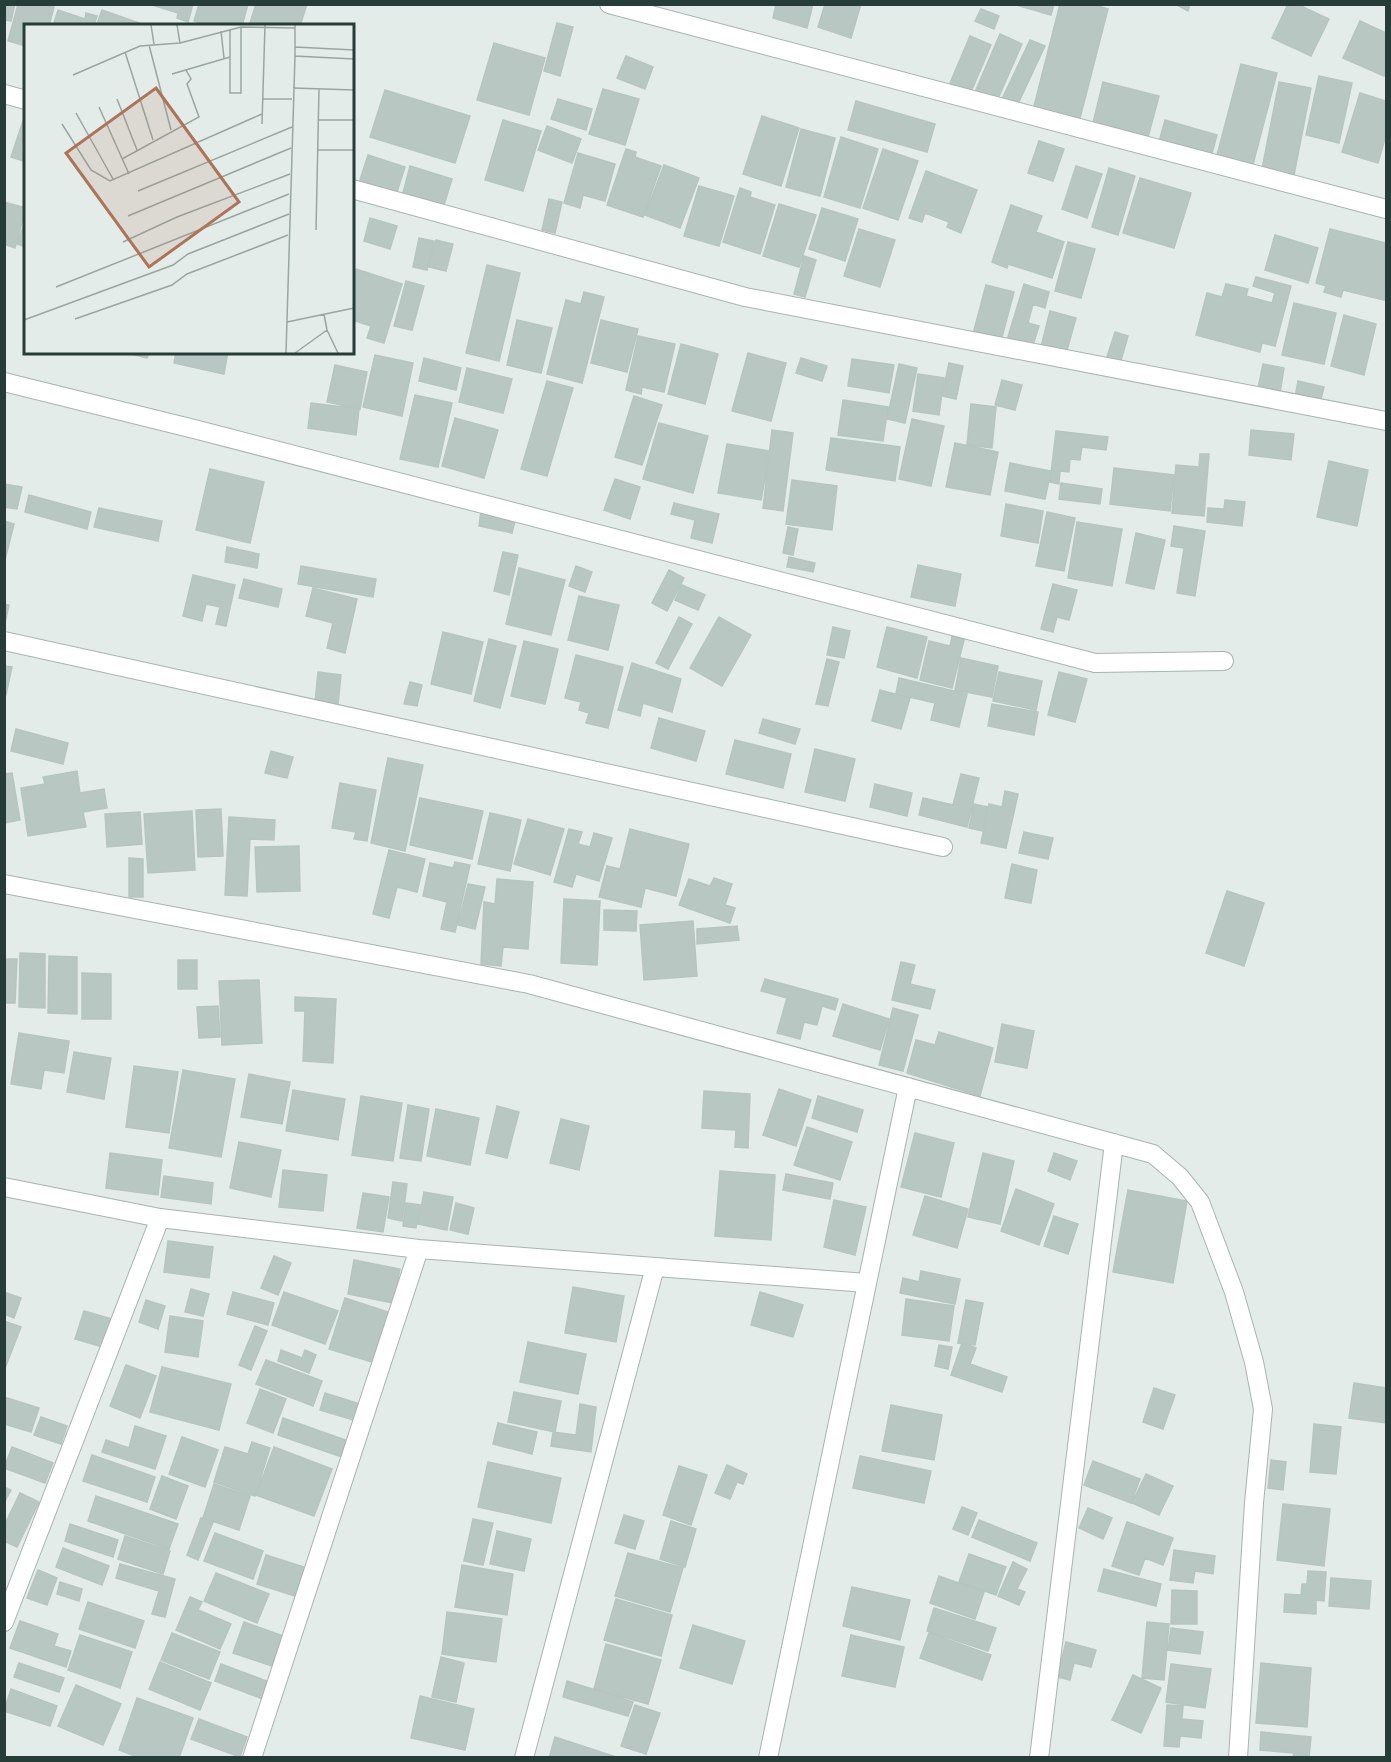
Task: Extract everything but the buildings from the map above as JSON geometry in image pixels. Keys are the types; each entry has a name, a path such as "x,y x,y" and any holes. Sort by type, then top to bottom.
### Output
{"street":[{"path":"609,4 1386,209"},
{"path":"4,94 24,99"},
{"path":"354,190 745,297 1386,421"},
{"path":"4,382 198,430 1095,663 1224,661"},
{"path":"4,641 943,847"},
{"path":"4,884 529,984 1153,1154 1180,1177 1200,1202 1234,1292 1254,1362 1263,1409 1254,1503 1238,1758"},
{"path":"768,1758 908,1087"},
{"path":"1039,1758 1114,1143"},
{"path":"4,1187 160,1218 419,1249 867,1283"},
{"path":"4,1622 160,1218"},
{"path":"252,1758 419,1249"},
{"path":"525,1758 656,1267"}]}
